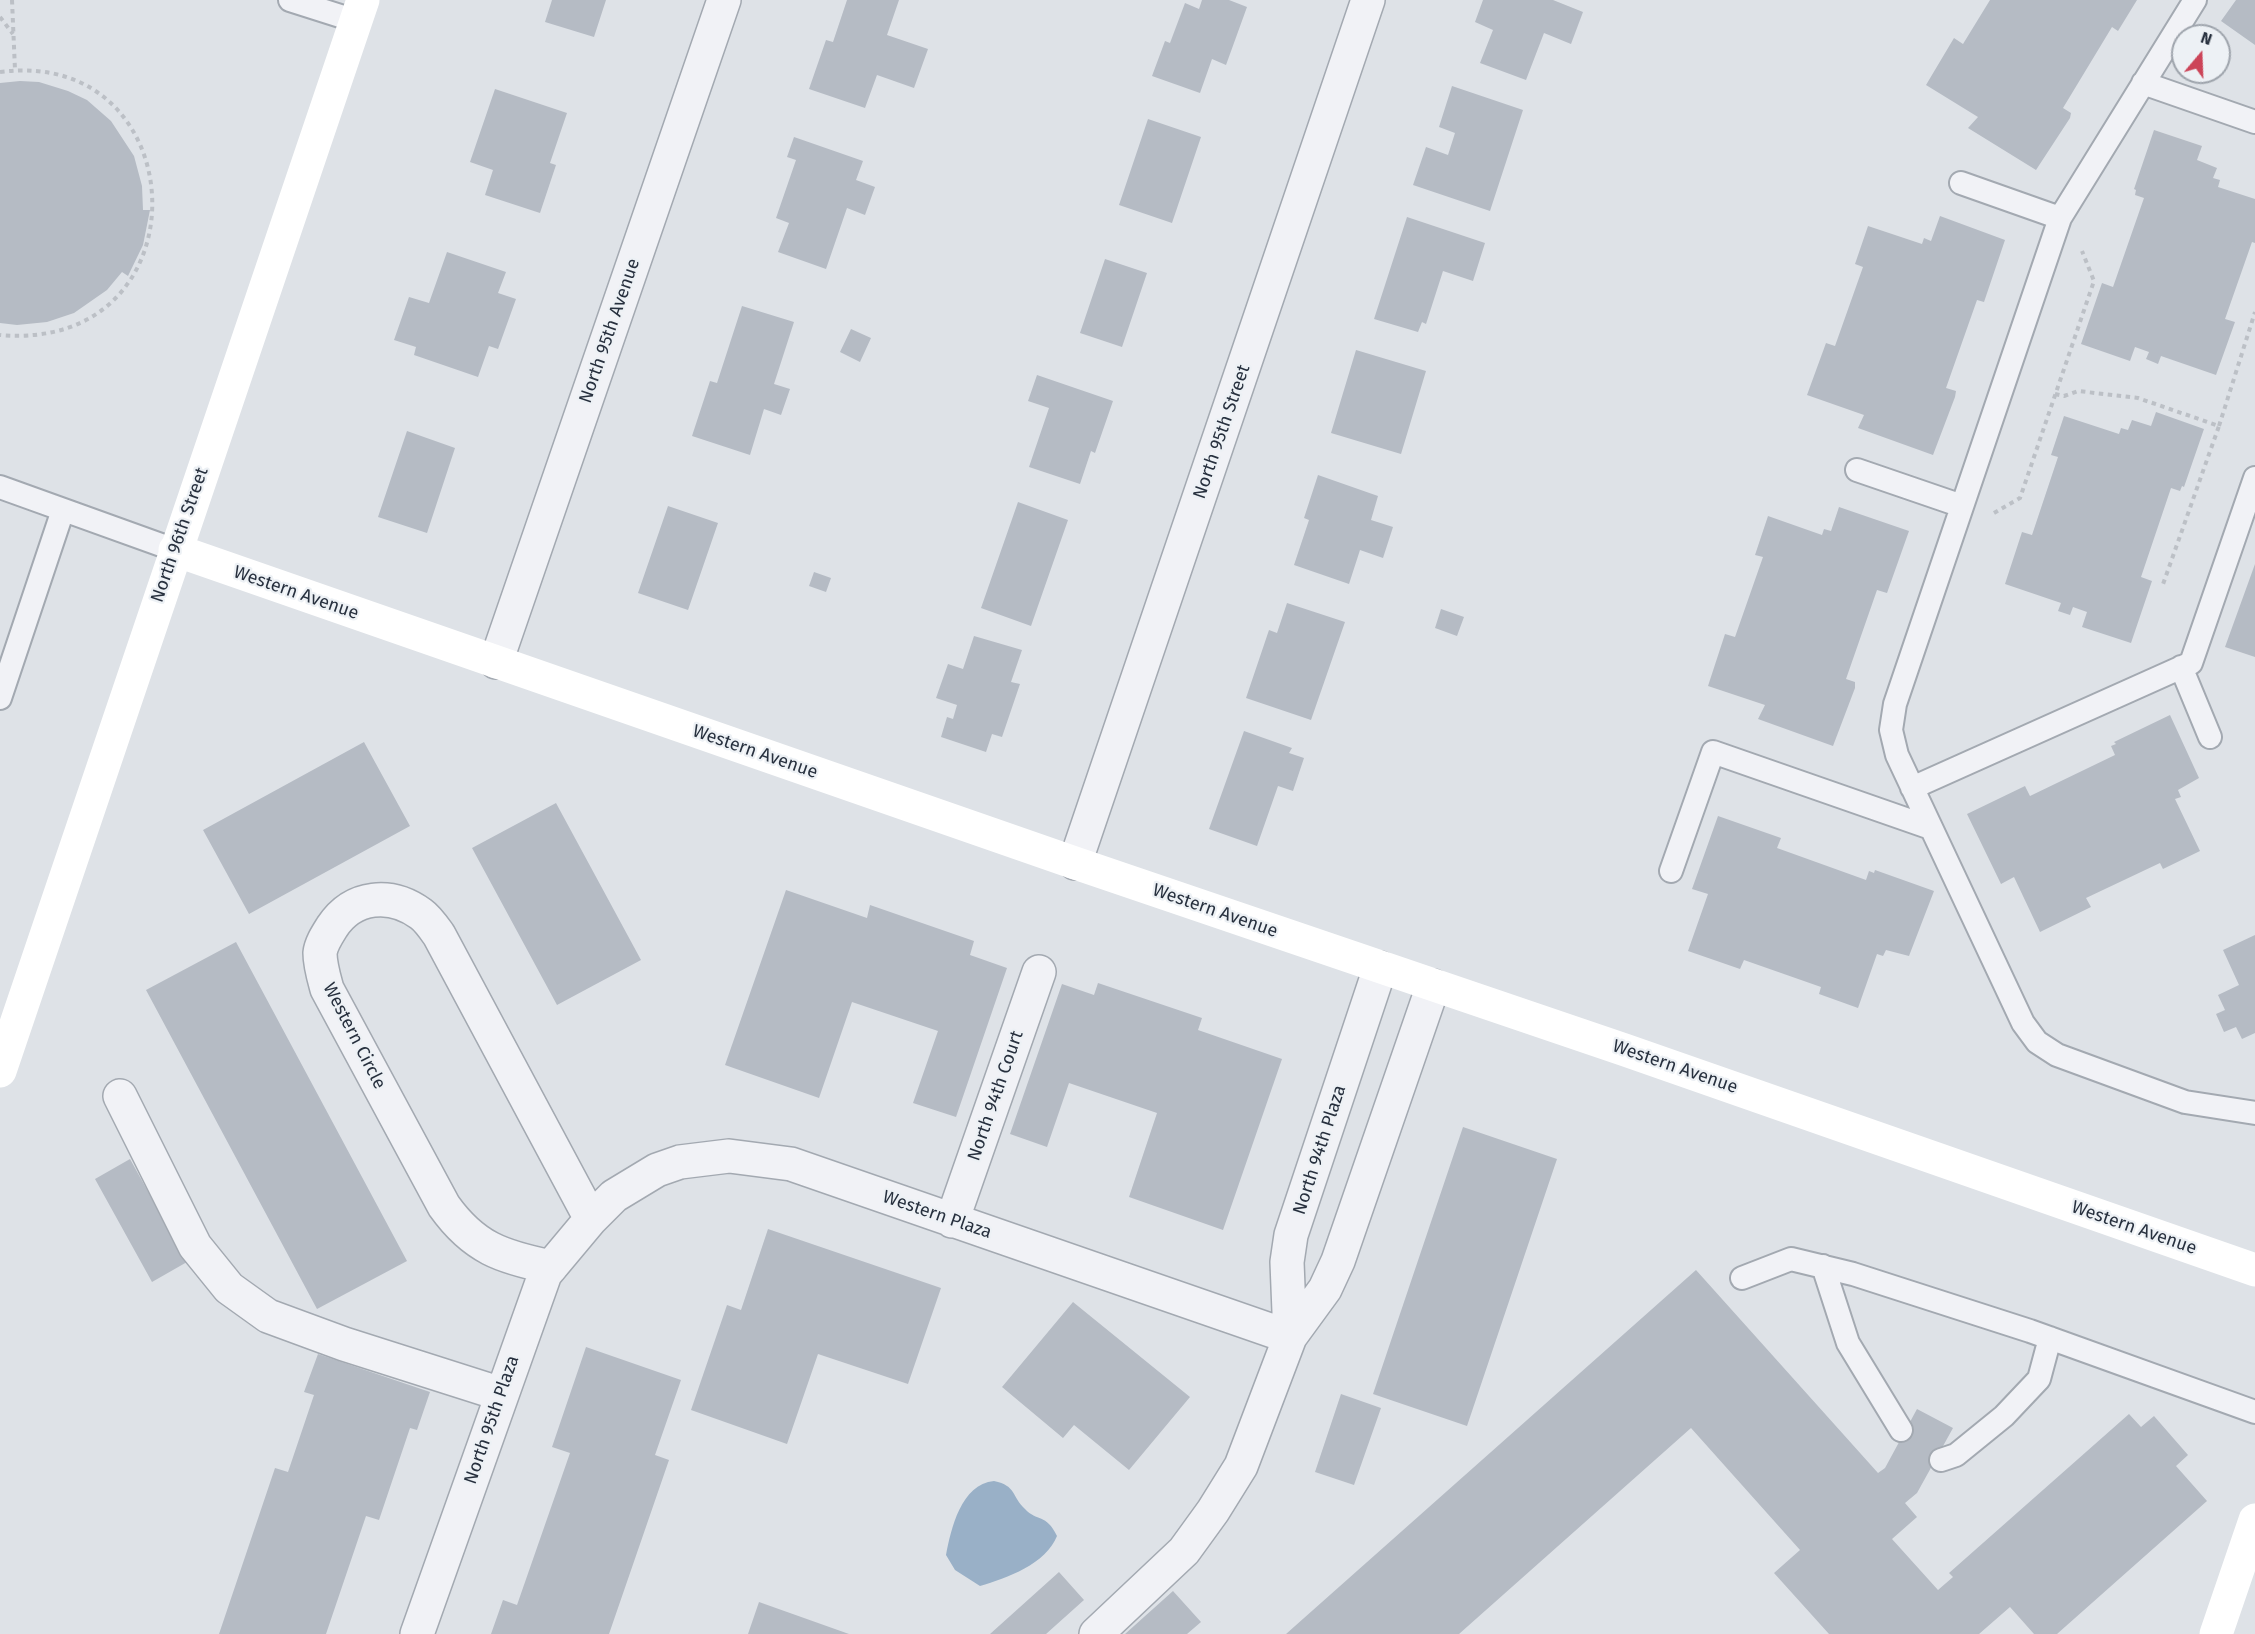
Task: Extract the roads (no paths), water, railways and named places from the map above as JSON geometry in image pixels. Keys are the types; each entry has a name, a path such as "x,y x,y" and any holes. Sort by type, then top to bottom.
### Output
{"street":[{"name":"North 95th Avenue","path":"496,662 724,0"},
{"name":"North 95th Street","path":"1075,863 1368,0"},
{"name":"North 96th Street","path":"0,1071 175,550 360,11"},
{"name":"Western Avenue","path":"175,550 2255,1270"},
{"name":"Western Circle","path":"551,1267 493,1251 475,1241 458,1226 444,1206 327,989 320,951 325,938 341,915 364,901 383,898 405,904 423,915 439,935 591,1219"},
{"name":"North 94th Plaza","path":"1290,1337 1287,1263 1291,1235 1380,968"},
{"name":"North 94th Court","path":"952,1221 1040,972"},
{"name":"North 94th Plaza","path":"1096,1634 1184,1551 1213,1511 1241,1466 1290,1337 1325,1289 1338,1262 1433,986"},
{"path":"120,1096 195,1246 229,1288 268,1316 344,1344 501,1394"},
{"name":"Western Plaza","path":"591,1219 623,1189 657,1170 680,1162 729,1156 791,1164 1290,1337"},
{"name":"North 95th Plaza","path":"417,1634 534,1301 551,1267 591,1219"},
{"path":"2216,1634 2255,1520"}],"lane":[{"path":"290,0 360,11"},
{"path":"2194,0 2060,218 1895,704 1891,730 1895,747 1912,788 2023,1023 2037,1042 2057,1055 2185,1102 2255,1113"},
{"path":"2143,83 2255,122"},
{"path":"1961,183 2060,218"},
{"path":"1857,470 1961,510"},
{"path":"1912,788 2191,663 2255,478"},
{"path":"0,487 175,550"},
{"path":"0,698 63,510"},
{"path":"2181,667 2210,737"},
{"path":"1671,871 1713,752 1931,828"},
{"path":"1742,1278 1791,1259 1823,1266 2050,1338 2255,1412"},
{"path":"1823,1266 1848,1343 1901,1430"},
{"path":"1941,1460 1956,1455 2004,1416 2039,1379 2050,1338"}],"water":[{"path":"994,1481 1007,1486 1029,1513 1049,1524 1057,1536 1052,1546 1035,1562 1002,1579 980,1586 955,1570 946,1555 955,1521 966,1499 973,1490"}]}
